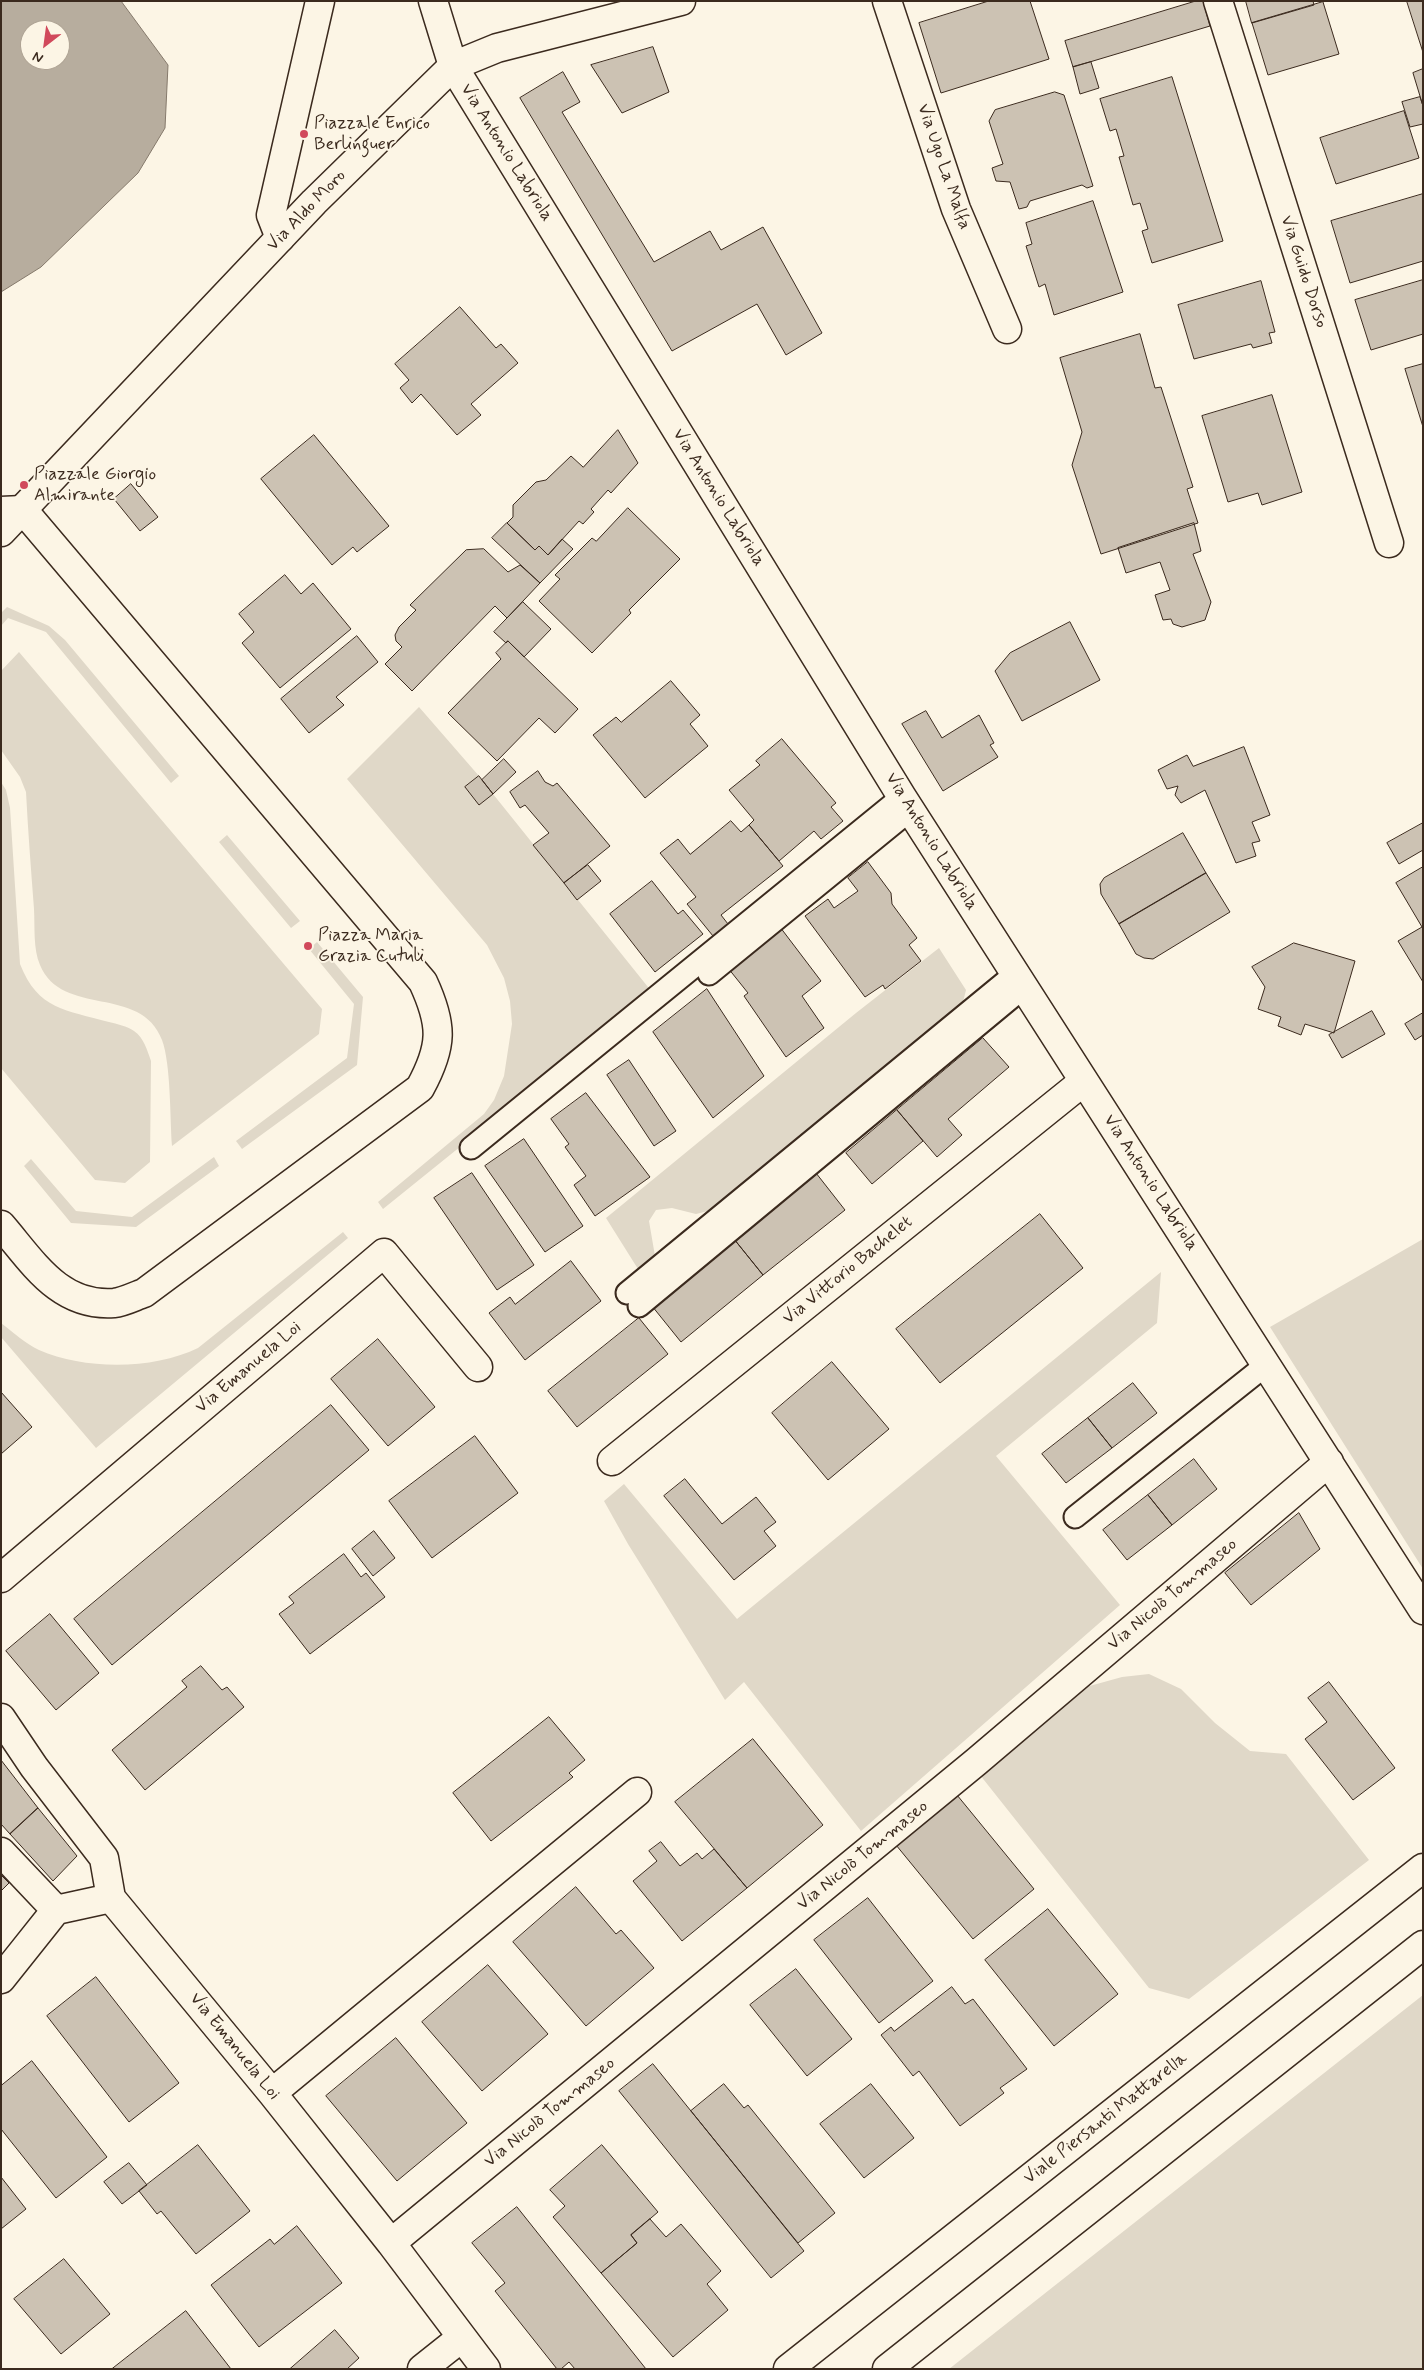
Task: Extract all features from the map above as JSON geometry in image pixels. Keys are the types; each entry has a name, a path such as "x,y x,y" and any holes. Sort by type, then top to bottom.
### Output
{"street":[{"path":"280,238 271,215 320,1"},
{"name":"Via Antonio Labriola","path":"433,1 453,66 906,803 1423,1610"},
{"name":"Via Aldo Moro","path":"1,532 12,511 280,238 453,66 497,48 681,1"},
{"name":"Via Ugo La Malfa","path":"887,1 956,209 1007,329"},
{"name":"Via Guido Dorso","path":"1218,1 1389,543"},
{"path":"1,1224 39,1270 60,1290 87,1302 116,1303 144,1293 420,1088 434,1064 439,1036 435,1007 422,982 12,511"},
{"name":"Via Vittorio Bachelet","path":"612,1461 1084,1081"},
{"name":"Via Emanuela Loi","path":"1,1578 384,1253 478,1368"},
{"name":"Via Nicolò Tommaseo","path":"391,2243 976,1762 1329,1462"},
{"name":"Via Emanuela Loi","path":"1,1718 34,1767 104,1858 111,1898 272,2093 391,2243 486,2369"},
{"path":"272,2093 636,1792"},
{"path":"1,1852 56,1910"},
{"name":"Viale Piersanti Mattarella","path":"788,2369 1423,1868"},
{"path":"2,1977 56,1910 111,1898"},
{"path":"887,2369 1423,1946"},
{"path":"422,2369 461,2338"}],"lane":[{"path":"709,974 906,803"},
{"path":"471,1148 906,803"},
{"path":"633,1299 1020,981"},
{"path":"1075,1517 1266,1365"}],"shaded area":[{"path":"1,1 121,1 168,65 165,128 138,173 41,267 1,292"},
{"path":"7,607 49,626 65,640 179,776 171,783 46,632 8,618 1,626 1,613"},
{"path":"19,652 322,1009 319,1034 172,1146 170,1092 165,1050 162,1040 152,1023 137,1012 65,991 51,981 38,959 26,792 20,777 1,750 1,671"},
{"path":"419,707 479,776 480,804 493,794 652,992 383,1209 378,1202 484,1114 494,1100 504,1076 512,1024 510,1001 504,978 487,945 347,779"},
{"path":"1,782 6,790 10,808 20,964 27,979 35,991 55,1006 67,1011 122,1025 134,1031 143,1041 151,1061 150,1162 125,1183 95,1180 1,1068"},
{"path":"227,835 300,921 291,928 219,842"},
{"path":"317,942 363,997 357,1065 242,1149 236,1141 347,1058 354,1004 309,949"},
{"path":"939,948 966,990 963,1002 708,1211 696,1214 672,1208 656,1210 649,1221 655,1256 638,1269 606,1218 856,1013"},
{"path":"214,1157 219,1166 136,1227 71,1223 24,1166 31,1159 76,1211 132,1217"},
{"path":"343,1232 348,1238 96,1448 1,1337 1,1323 39,1350 57,1357 98,1364 140,1364 180,1355 198,1348"},
{"path":"1423,1239 1423,1569 1270,1327"},
{"path":"1161,1272 1157,1323 996,1456 1120,1605 861,1831 744,1682 725,1700 628,1544 604,1501 624,1484 737,1619"},
{"path":"1149,1674 1181,1689 1215,1723 1250,1751 1286,1754 1369,1860 1189,1999 1149,1988 980,1775 1086,1687 1122,1677"},
{"path":"1423,1995 1423,2369 949,2369"}],"building":[{"path":"989,1 1030,1 1049,59 941,93 919,23"},
{"path":"1196,1 1203,1 1210,26 1073,67 1065,41"},
{"path":"1246,1 1313,1 1314,5 1252,23"},
{"path":"1407,1 1423,1 1423,52"},
{"path":"1323,2 1339,54 1268,75 1252,23"},
{"path":"653,47 669,92 622,113 591,65"},
{"path":"1091,62 1099,88 1080,94 1073,67"},
{"path":"1423,69 1423,106 1413,73"},
{"path":"563,72 580,102 562,112 654,262 710,231 721,250 763,227 822,333 786,355 757,304 672,351 520,98"},
{"path":"1172,77 1223,241 1152,263 1142,231 1148,229 1140,203 1133,205 1119,157 1124,156 1116,129 1110,131 1100,99"},
{"path":"1055,92 1064,95 1093,186 1087,188 1082,185 1030,201 1027,207 1019,209 1010,182 996,181 992,168 1003,164 989,121 995,110"},
{"path":"1420,97 1423,106 1423,124 1410,127 1402,102"},
{"path":"1404,111 1419,158 1336,184 1320,138"},
{"path":"1423,194 1423,261 1350,283 1331,221"},
{"path":"1093,201 1123,292 1054,315 1045,284 1039,287 1026,246 1032,244 1026,223"},
{"path":"1423,280 1423,334 1371,350 1355,300"},
{"path":"1261,281 1275,332 1269,333 1272,343 1253,348 1251,344 1194,359 1178,305"},
{"path":"460,307 496,348 501,344 518,363 471,404 481,415 457,435 421,394 412,403 400,388 409,380 395,364"},
{"path":"1140,334 1155,388 1161,387 1193,487 1187,489 1198,523 1101,554 1072,465 1082,432 1060,358"},
{"path":"1423,364 1423,427 1405,369"},
{"path":"1272,395 1302,492 1262,505 1258,493 1228,502 1202,416"},
{"path":"618,430 638,463 611,493 608,490 591,509 594,512 583,524 579,521 548,555 539,546 535,550 507,523 513,517 513,505 536,482 546,480 571,456 583,467"},
{"path":"314,435 389,526 357,552 353,547 332,565 261,479"},
{"path":"131,484 158,517 140,531 114,499"},
{"path":"628,508 680,559 629,610 631,613 592,653 539,601 560,579 555,575 592,538 596,541"},
{"path":"507,523 535,550 539,546 548,555 562,539 573,549 540,583 492,538"},
{"path":"1194,523 1201,551 1193,554 1211,602 1205,620 1182,627 1173,624 1171,619 1163,620 1155,595 1170,590 1160,562 1126,573 1118,548"},
{"path":"484,549 508,572 520,565 540,583 507,618 495,606 412,691 385,664 402,647 396,641 395,635 399,627 416,610 410,605 466,550"},
{"path":"285,575 301,594 313,583 351,629 280,688 242,643 254,632 239,614"},
{"path":"523,602 551,629 524,657 508,641 506,643 494,632"},
{"path":"1070,622 1100,680 1022,721 995,671 1010,653"},
{"path":"357,636 378,662 336,697 344,705 309,733 281,699"},
{"path":"508,641 578,709 555,733 539,718 497,761 448,713 501,659 496,653"},
{"path":"671,681 700,715 690,724 708,746 645,798 593,735 616,717 621,722"},
{"path":"926,711 942,738 979,715 994,743 990,745 998,757 943,791 902,724"},
{"path":"782,739 836,803 831,807 843,821 821,839 814,831 779,861 749,825 754,820 729,790 760,765 756,761"},
{"path":"1244,747 1270,815 1252,822 1260,841 1252,843 1256,856 1236,863 1205,790 1181,803 1175,795 1178,786 1167,789 1158,770 1187,755 1193,766"},
{"path":"504,759 516,772 493,794 482,780"},
{"path":"538,771 545,782 553,786 557,783 610,846 564,883 533,845 549,833 525,805 520,808 510,792"},
{"path":"479,776 493,794 479,805 465,787"},
{"path":"731,821 741,832 749,825 783,866 721,915 728,924 713,936 687,904 696,897 660,853 678,839 690,854"},
{"path":"1423,823 1423,850 1399,864 1387,843"},
{"path":"1183,833 1206,873 1119,924 1101,894 1100,884 1104,878"},
{"path":"868,862 891,893 892,904 917,938 909,945 921,961 885,989 883,985 865,997 805,916 828,899 834,908 858,891 848,878"},
{"path":"588,865 601,881 577,900 564,883"},
{"path":"1423,867 1423,982 1398,941 1422,927 1396,883"},
{"path":"1206,873 1230,912 1153,959 1144,958 1136,954 1119,924"},
{"path":"652,881 678,914 683,910 703,934 655,972 610,914"},
{"path":"780,927 821,981 802,996 824,1028 786,1057 744,996 748,993 728,968"},
{"path":"1294,943 1355,961 1334,1033 1305,1024 1301,1035 1278,1026 1281,1017 1258,1009 1265,987 1252,967"},
{"path":"707,989 764,1076 713,1118 653,1032"},
{"path":"1372,1011 1385,1034 1342,1058 1329,1035"},
{"path":"1423,1013 1423,1035 1415,1040 1405,1024"},
{"path":"983,1038 1009,1067 948,1119 962,1135 937,1157 897,1110"},
{"path":"629,1060 676,1131 654,1146 607,1075"},
{"path":"586,1093 650,1177 595,1216 574,1185 586,1176 565,1147 569,1144 551,1119"},
{"path":"897,1110 923,1141 872,1184 846,1153"},
{"path":"524,1139 583,1226 545,1252 485,1166"},
{"path":"472,1173 534,1265 497,1290 434,1198"},
{"path":"816,1173 845,1210 763,1275 734,1239"},
{"path":"1040,1214 1083,1268 940,1383 896,1329"},
{"path":"734,1239 763,1275 681,1342 652,1306"},
{"path":"571,1261 601,1301 525,1360 489,1313 510,1297 515,1304"},
{"path":"639,1318 668,1354 577,1427 548,1391"},
{"path":"378,1339 435,1407 388,1446 331,1379"},
{"path":"832,1362 889,1429 828,1480 772,1413"},
{"path":"1133,1383 1157,1413 1112,1448 1088,1418"},
{"path":"1,1392 32,1427 1,1454"},
{"path":"331,1405 369,1450 112,1665 74,1619"},
{"path":"1088,1418 1112,1448 1066,1483 1042,1454"},
{"path":"475,1436 518,1493 432,1558 389,1501"},
{"path":"1194,1459 1217,1489 1172,1525 1148,1495"},
{"path":"685,1479 722,1524 756,1497 776,1522 764,1531 776,1546 734,1580 664,1496"},
{"path":"1148,1495 1172,1525 1127,1560 1103,1530"},
{"path":"1299,1513 1320,1549 1251,1605 1225,1573"},
{"path":"374,1531 395,1558 373,1576 352,1549"},
{"path":"344,1554 361,1577 366,1573 385,1597 310,1654 279,1614 294,1603 289,1597"},
{"path":"50,1614 99,1673 56,1710 6,1651"},
{"path":"201,1666 222,1690 227,1687 244,1707 145,1790 112,1750 187,1687 182,1681"},
{"path":"1329,1682 1395,1768 1353,1800 1305,1739 1327,1722 1308,1698"},
{"path":"549,1717 585,1760 569,1773 573,1777 491,1841 453,1793"},
{"path":"753,1739 823,1825 747,1888 675,1802"},
{"path":"1,1760 38,1808 10,1834 1,1824"},
{"path":"957,1795 1034,1889 973,1939 896,1845"},
{"path":"38,1808 77,1856 53,1881 10,1834"},
{"path":"661,1842 680,1866 697,1853 702,1859 714,1849 747,1888 682,1941 633,1881 657,1861 649,1851"},
{"path":"1,1875 9,1883 1,1891"},
{"path":"576,1887 616,1934 621,1930 654,1968 586,2026 513,1942"},
{"path":"868,1898 933,1981 879,2023 814,1940"},
{"path":"1048,1909 1118,1994 1054,2046 985,1960"},
{"path":"488,1965 548,2034 482,2091 422,2022"},
{"path":"796,1969 852,2039 807,2076 750,2005"},
{"path":"96,1977 179,2083 129,2122 47,2016"},
{"path":"952,1987 965,2004 973,1999 1027,2069 1000,2088 1004,2093 960,2126 919,2071 913,2076 881,2035 891,2027 894,2031"},
{"path":"396,2038 467,2123 397,2181 326,2096"},
{"path":"32,2061 107,2157 56,2198 1,2129 1,2086"},
{"path":"653,2064 804,2251 771,2278 619,2091"},
{"path":"724,2084 744,2108 748,2105 835,2213 798,2243 691,2111"},
{"path":"871,2084 914,2138 864,2178 820,2124"},
{"path":"198,2145 250,2211 196,2254 161,2211 157,2214 139,2191"},
{"path":"602,2145 658,2212 631,2235 637,2243 601,2273 553,2217 565,2206 550,2190"},
{"path":"129,2163 147,2185 122,2204 104,2182"},
{"path":"1,2177 26,2209 1,2229"},
{"path":"517,2207 646,2369 575,2369 569,2362 561,2369 557,2369 495,2291 505,2283 472,2243"},
{"path":"650,2219 666,2237 681,2224 721,2271 707,2284 728,2310 673,2357 601,2273 637,2243 631,2235"},
{"path":"297,2226 342,2283 259,2347 211,2285 270,2239 274,2244"},
{"path":"64,2259 110,2314 61,2354 14,2299"},
{"path":"186,2311 231,2369 112,2369"},
{"path":"335,2330 359,2358 347,2369 290,2369"}],"place":[{"name":"Piazzale Enrico Berlinguer","path":"304,134"},
{"name":"Piazzale Giorgio Almirante","path":"24,485"},
{"name":"Piazza Maria Grazia Cutuli","path":"308,946"}]}
